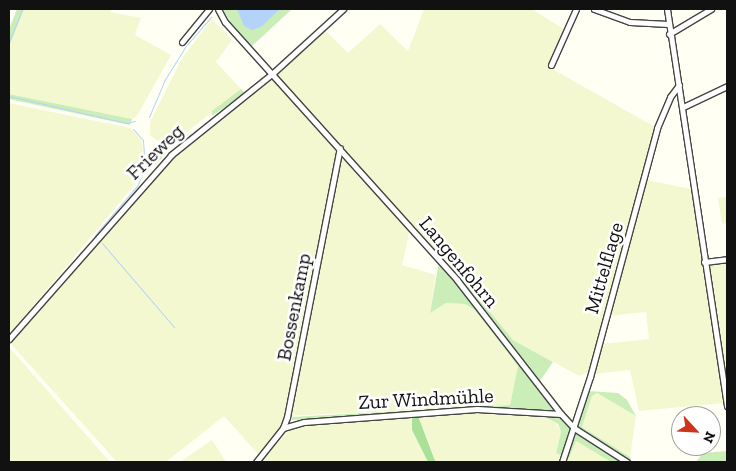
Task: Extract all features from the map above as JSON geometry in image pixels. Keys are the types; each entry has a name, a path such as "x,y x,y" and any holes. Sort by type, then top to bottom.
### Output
{"street":[{"path":"182,42 209,9"},
{"name":"Langenfohrn","path":"218,9 225,22 273,73 457,280 574,428 627,462"},
{"name":"Frieweg","path":"9,339 151,174 219,114 273,73 343,9"},
{"path":"551,65 576,9"},
{"path":"594,9 630,22 668,24"},
{"path":"667,9 669,34 683,107 704,262 727,407"},
{"path":"669,34 711,9"},
{"name":"Mittelflage","path":"562,462 574,428 657,128 670,97 679,86"},
{"path":"683,107 727,86"},
{"name":"Bossenkamp","path":"256,462 283,428 287,417 340,148"},
{"path":"704,262 727,259"},
{"name":"Zur Windmühle","path":"283,428 293,424 477,409 562,414"},
{"path":"287,417 293,424"}],"green space":[{"path":"17,9 24,9 9,47 9,29"},
{"path":"24,9 111,9 111,12 141,18 135,35 171,55 137,116 132,119 9,94 9,47"},
{"path":"223,9 292,9 252,46 232,25"},
{"path":"424,9 532,9 565,30 549,67 655,127 590,372 579,376 513,340 461,275 457,278 276,73 325,30 348,53 380,24 408,51"},
{"path":"212,19 232,40 216,62 241,89 167,148 150,135 150,122 182,58"},
{"path":"274,76 410,228 402,265 436,275 430,312 446,303 465,304 475,310 518,366 510,405 286,416 281,427 259,455 224,416 166,462 117,462 11,344 153,176 221,116"},
{"path":"241,89 245,93 212,116 212,111"},
{"path":"9,94 132,119 130,125 9,99"},
{"path":"9,103 130,128 141,139 145,159 136,183 9,335"},
{"path":"153,147 166,154 154,166"},
{"path":"646,180 691,189 724,403 671,406 671,408 639,411 630,370 594,374 602,344 649,339 646,312 609,316"},
{"path":"727,197 727,223 722,224 718,198"},
{"path":"727,260 710,268 727,381 720,384 703,264"},
{"path":"439,262 455,280 460,275 513,340 553,362 540,381 576,426 588,391 618,393 627,400 636,416 597,393 592,396 582,427 630,457 631,462 611,462 576,441 569,458 556,453 561,432 558,424 544,416 497,412 376,420 376,415 292,420 291,417 510,405 518,366 475,310 465,304 446,303 430,313"},
{"path":"727,263 727,381 726,381 710,267"},
{"path":"9,347 110,462 9,462"},
{"path":"597,393 636,416 630,457 582,427 592,396"},
{"path":"497,412 552,418 561,432 556,453 576,441 611,462 436,462 418,416"},
{"path":"418,416 436,462 428,462 412,430 412,417"},
{"path":"412,417 412,430 428,462 259,462 292,427"},
{"path":"212,440 226,462 180,462"},
{"path":"727,451 727,462 696,462 701,456 721,456 721,452"}],"water":[{"path":"237,9 280,9 261,27 252,30 244,26"}],"waterway":[{"path":"9,42 22,9"},
{"path":"226,9 238,9"},
{"path":"149,117 164,81 185,47 211,17"},
{"path":"9,96 126,123 135,121"},
{"path":"95,235 137,186 145,169 143,140 133,129"},
{"path":"102,243 174,327"}]}
